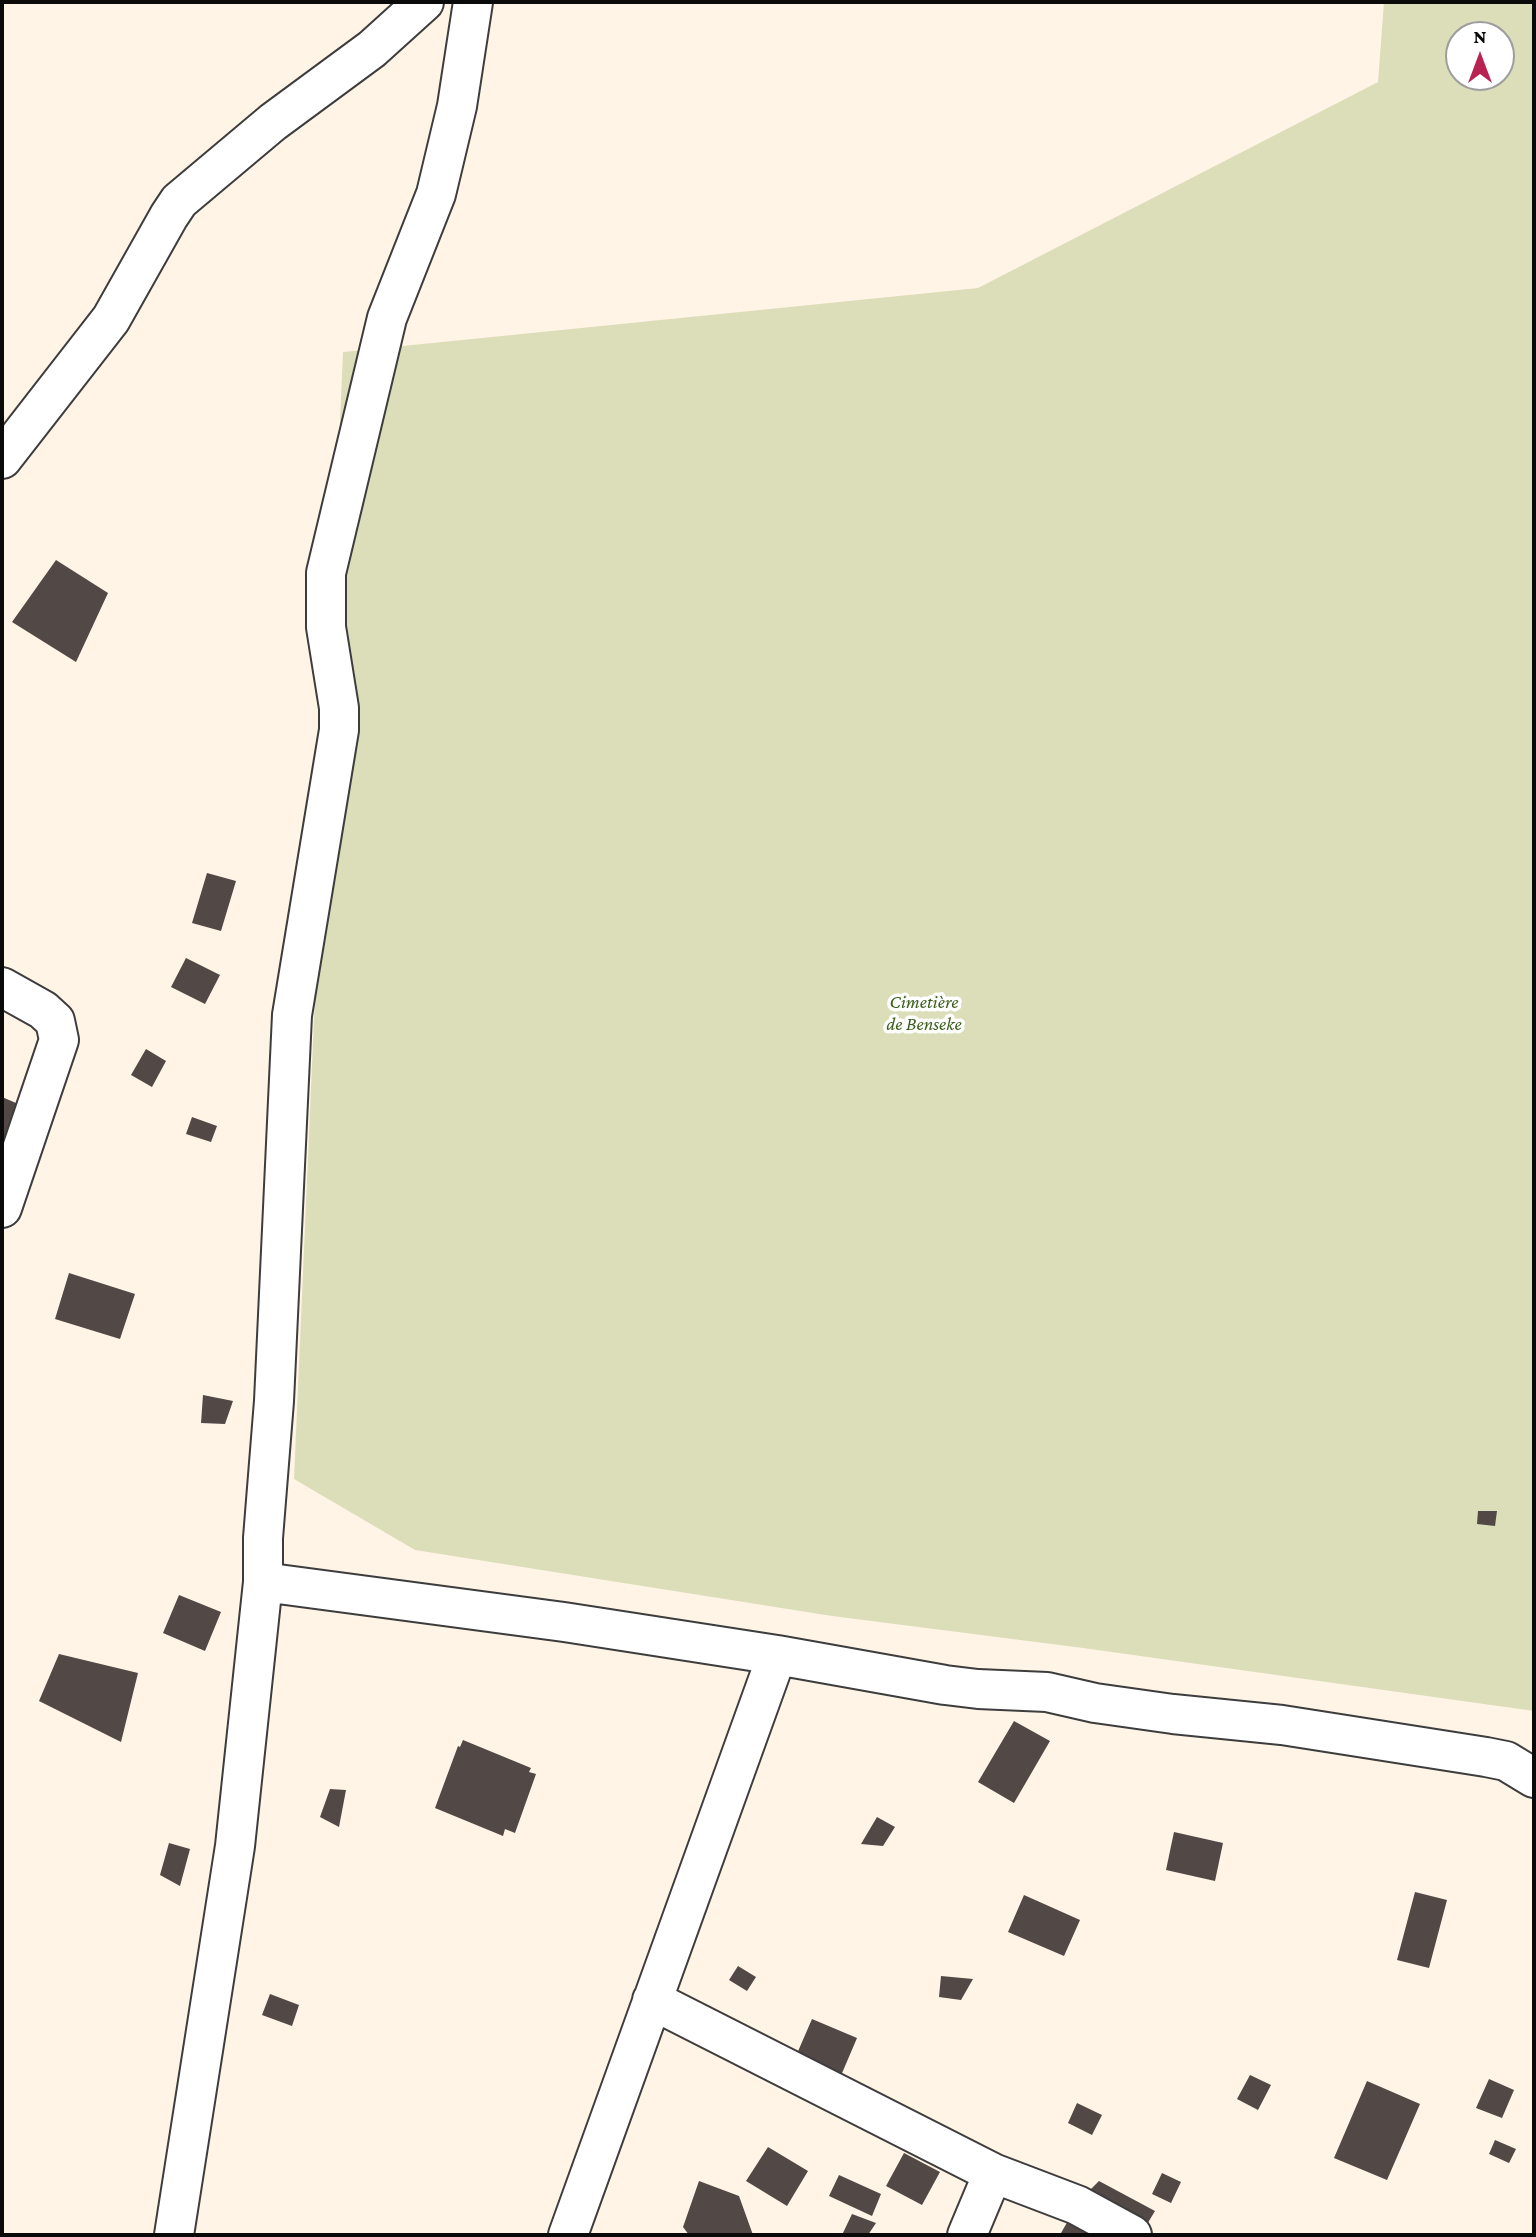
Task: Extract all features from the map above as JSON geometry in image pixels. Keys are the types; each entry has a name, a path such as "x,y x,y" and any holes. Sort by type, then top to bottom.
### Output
{"street":[{"path":"2,459 111,319 180,201 273,122 372,49 424,2"},
{"path":"174,2235 235,1846 263,1582 263,1538 274,1401 292,1015 339,730 339,708 326,627 326,573 387,318 436,194 457,106 473,2"},
{"path":"2,986 44,1010 55,1021 59,1040 2,1208"},
{"path":"263,1582 564,1622 777,1655 945,1685 1047,1692 1108,1705 1282,1725 1506,1761 1534,1778"},
{"path":"568,2235 777,1655"},
{"path":"652,2000 993,2173 1077,2205 1132,2235"},
{"path":"967,2235 993,2173"}],"green space":[{"name":"Cimetière de Benseke","path":"1384,2 1534,2 1534,1711 832,1616 415,1550 294,1479 343,352 978,288 1378,82"}],"building":[{"path":"56,560 108,593 76,662 12,622"},
{"path":"207,873 236,881 221,931 192,923"},
{"path":"186,958 220,975 205,1004 171,987"},
{"path":"146,1049 166,1061 152,1087 131,1075"},
{"path":"2,1097 23,1106 2,1155"},
{"path":"192,1117 217,1126 211,1142 186,1134"},
{"path":"69,1273 135,1294 120,1339 55,1319"},
{"path":"203,1395 233,1401 225,1424 201,1423"},
{"path":"1478,1511 1497,1511 1495,1526 1477,1524"},
{"path":"179,1595 221,1612 205,1651 163,1633"},
{"path":"59,1654 138,1673 121,1742 39,1701"},
{"path":"1014,1721 1050,1741 1014,1803 978,1782"},
{"path":"463,1740 531,1768 529,1772 536,1774 515,1833 505,1829 503,1836 435,1808 458,1746 460,1747"},
{"path":"330,1789 346,1790 339,1827 320,1817"},
{"path":"877,1817 895,1827 883,1846 861,1844"},
{"path":"1174,1832 1223,1843 1215,1881 1166,1870"},
{"path":"169,1843 190,1849 180,1886 160,1875"},
{"path":"1415,1892 1447,1900 1429,1968 1397,1960"},
{"path":"1024,1895 1080,1920 1064,1956 1008,1932"},
{"path":"738,1966 756,1977 747,1991 729,1980"},
{"path":"941,1976 973,1979 961,2000 939,1997"},
{"path":"270,1994 299,2005 292,2026 262,2015"},
{"path":"812,2019 857,2038 831,2099 786,2079"},
{"path":"1250,2075 1271,2085 1258,2110 1237,2099"},
{"path":"1489,2079 1514,2090 1502,2118 1476,2108"},
{"path":"1367,2081 1420,2104 1387,2180 1334,2158"},
{"path":"1077,2103 1102,2115 1092,2135 1068,2123"},
{"path":"1495,2140 1516,2149 1509,2163 1489,2154"},
{"path":"768,2147 808,2171 787,2206 746,2181"},
{"path":"904,2153 940,2172 922,2205 886,2186"},
{"path":"1162,2173 1181,2182 1171,2203 1152,2194"},
{"path":"839,2175 881,2194 872,2216 829,2196"},
{"path":"699,2181 739,2196 753,2235 689,2235 683,2227"},
{"path":"1099,2181 1155,2211 1143,2231 1081,2199"},
{"path":"1077,2205 1132,2235 1061,2233"},
{"path":"852,2214 876,2223 868,2235 842,2235"}]}
